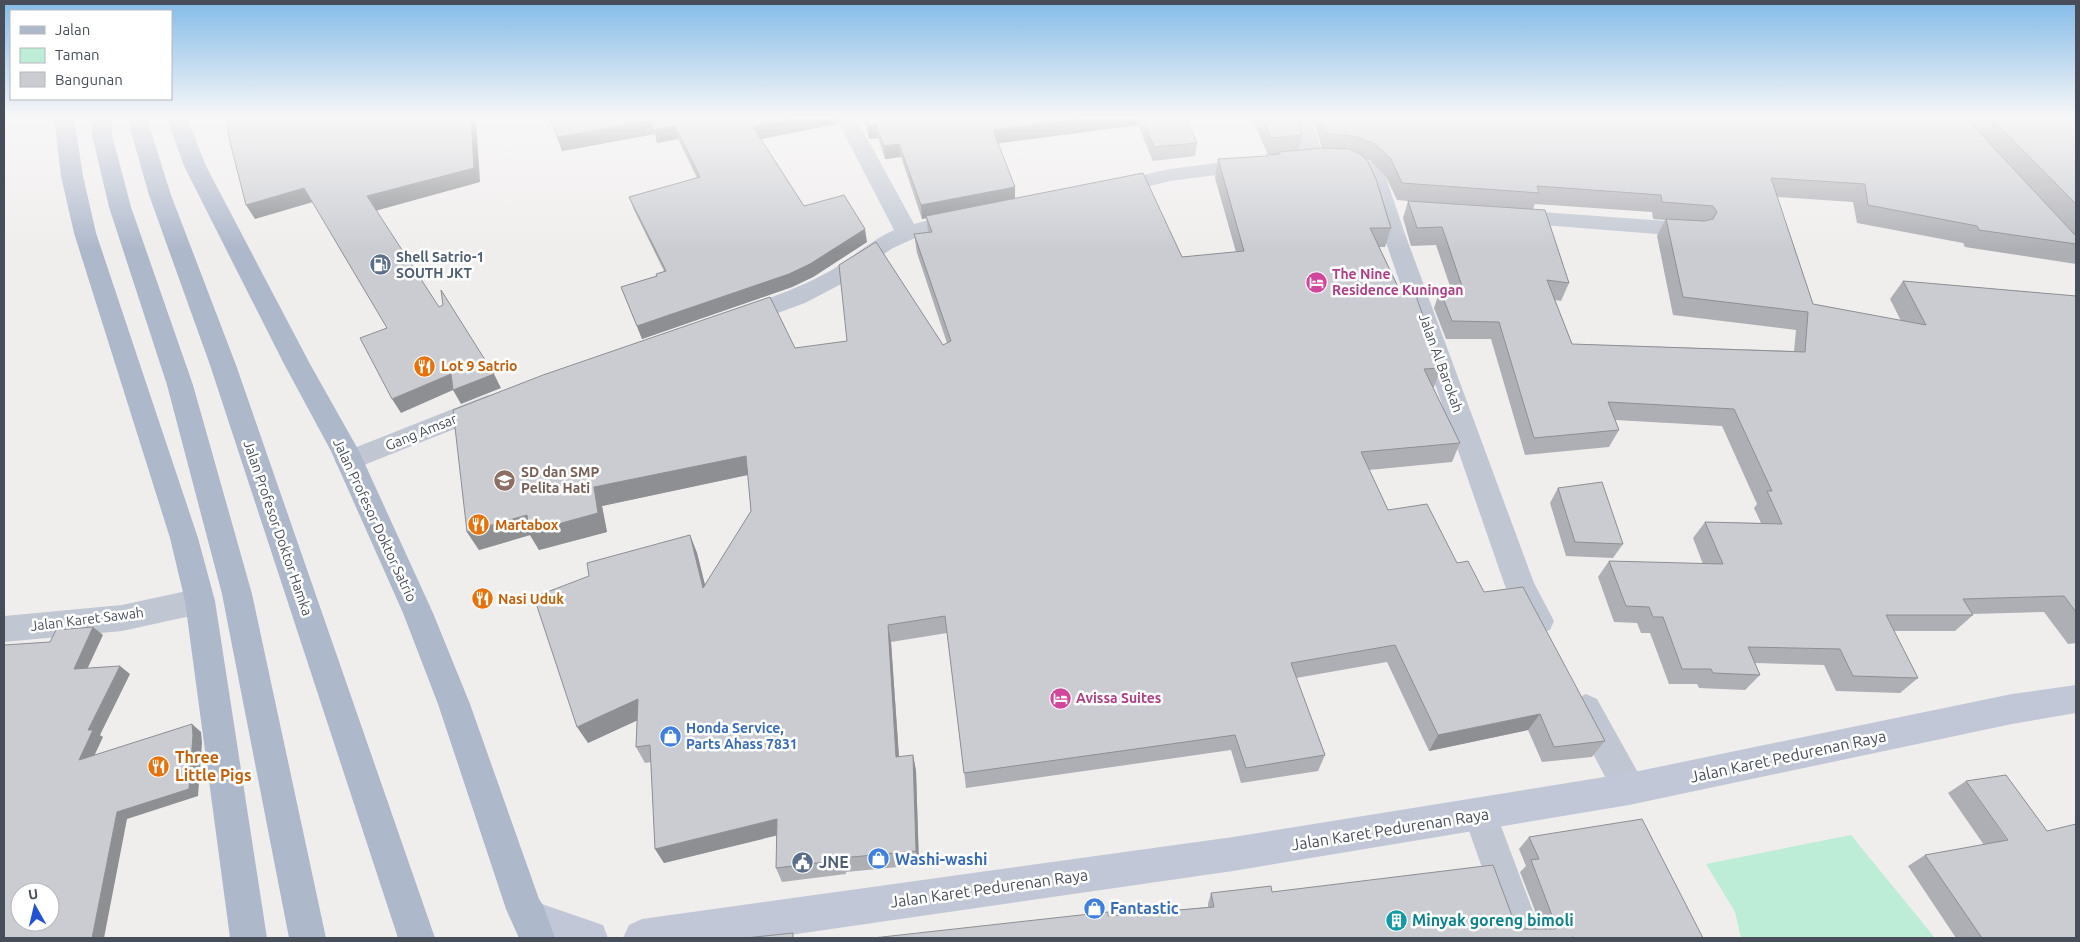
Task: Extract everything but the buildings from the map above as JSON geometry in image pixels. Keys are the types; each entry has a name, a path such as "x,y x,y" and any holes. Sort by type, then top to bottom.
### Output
{"main road":[{"path":"70,162 83,233 100,279 184,538 200,601 249,938"},
{"path":"109,162 120,207 180,385 237,594 308,938"},
{"name":"Jalan Profesor Doktor Hamka","path":"150,162 160,195 223,365 417,938"},
{"name":"Jalan Profesor Doktor Satrio","path":"193,162 349,461 422,622 454,704 524,909 533,928"}],"street":[{"path":"869,162 907,233"},
{"path":"1087,193 1170,175 1270,162"},
{"name":"Jalan Al Barokah","path":"1351,162 1368,168 1395,208 1520,586 1548,639"},
{"path":"715,327 797,297 839,276 883,244 907,233 950,220 986,214"},
{"path":"1492,215 1695,230"},
{"name":"Gang Amsar","path":"349,461 514,396"},
{"name":"Jalan Karet Sawah","path":"4,629 122,618 200,601"},
{"path":"1577,691 1629,790"},
{"name":"Jalan Karet Pedurenan Raya","path":"642,938 694,934 1233,854 1629,790 2012,710 2076,699"},
{"path":"1480,814 1525,938"},
{"path":"533,928 590,938"}],"green space":[{"path":"1851,835 1935,938 1741,938 1735,912 1706,864"}],"place":[{"name":"Shell Satrio-1 SOUTH JKT","path":"380,265"},
{"name":"The Nine Residence Kuningan","path":"1316,282"},
{"name":"Lot 9 Satrio","path":"425,366"},
{"name":"SD dan SMP Pelita Hati","path":"505,480"},
{"name":"Martabox","path":"479,525"},
{"name":"Nasi Uduk","path":"482,599"},
{"name":"Avissa Suites","path":"1060,698"},
{"name":"Honda Service, Parts Ahass 7831","path":"670,736"},
{"name":"Three Little Pigs","path":"159,766"},
{"name":"Washi-washi","path":"879,859"},
{"name":"JNE","path":"803,862"},
{"name":"Fantastic","path":"1094,908"},
{"name":"Minyak goreng bimoli","path":"1396,920"}]}
